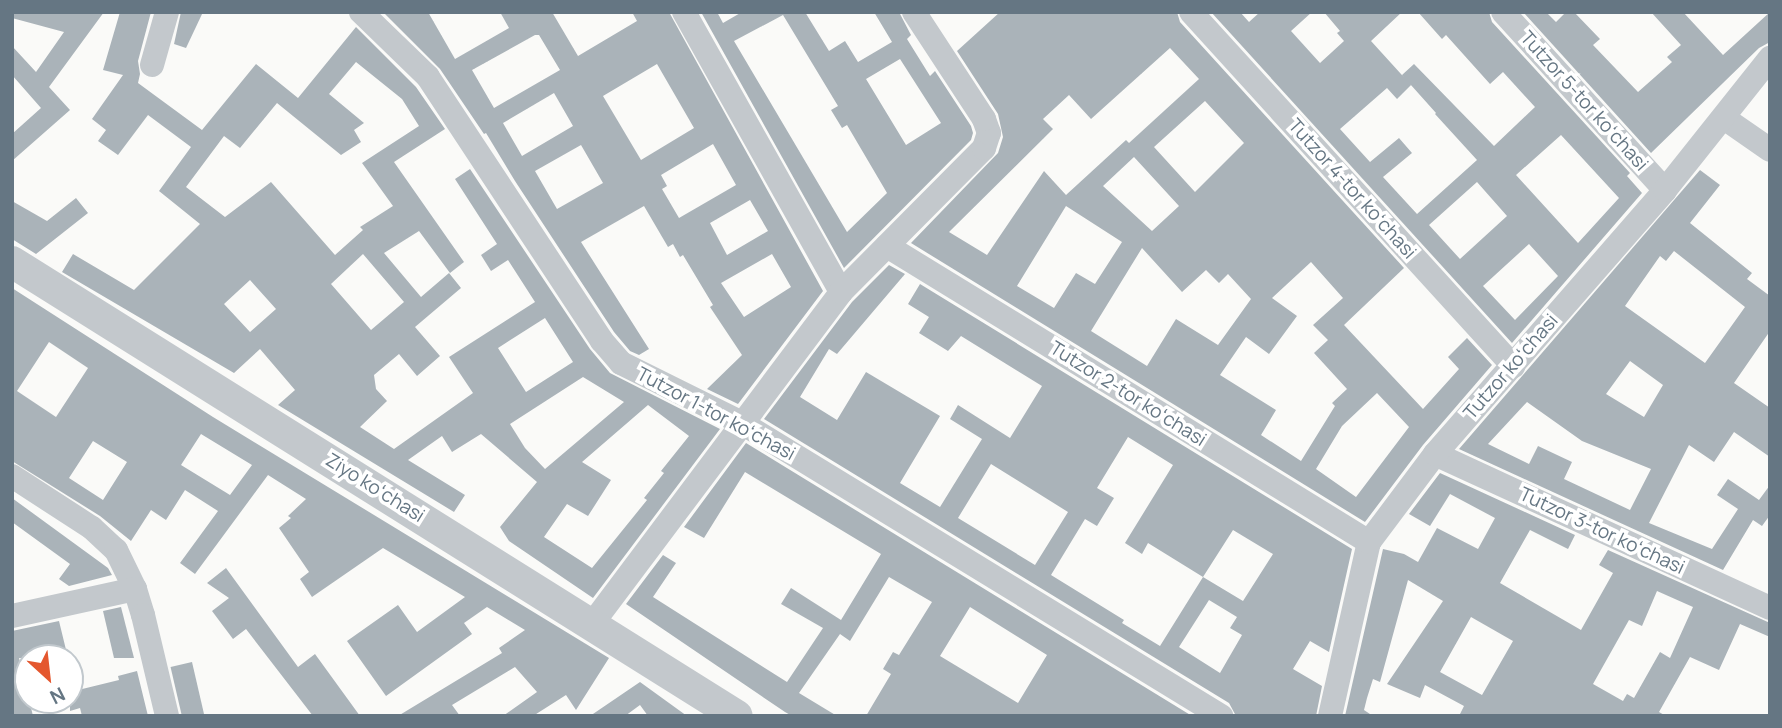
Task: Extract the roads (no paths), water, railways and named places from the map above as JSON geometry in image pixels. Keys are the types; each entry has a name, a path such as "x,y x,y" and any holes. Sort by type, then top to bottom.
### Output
{"street":[{"path":"152,65 167,12"},
{"name":"Tutzor 1-tor koʻchasi","path":"361,12 428,76 610,352 621,363 742,423 1221,716"},
{"path":"684,12 841,292"},
{"path":"592,624 841,292 984,148 989,133 984,119 914,12"},
{"name":"Tutzor 4-tor koʻchasi","path":"1191,12 1513,366"},
{"name":"Tutzor 5-tor koʻchasi","path":"1503,12 1665,190"},
{"name":"Tutzor koʻchasi","path":"1331,716 1369,542 1435,454 1665,190 1770,58"},
{"path":"1724,118 1770,150"},
{"name":"Tutzor 2-tor koʻchasi","path":"887,246 1369,542"},
{"name":"Ziyo koʻchasi","path":"12,262 737,716"},
{"name":"Tutzor 3-tor koʻchasi","path":"1435,454 1770,608"},
{"path":"12,476 92,528 116,550 135,589 167,716"},
{"path":"12,616 135,589"}]}
